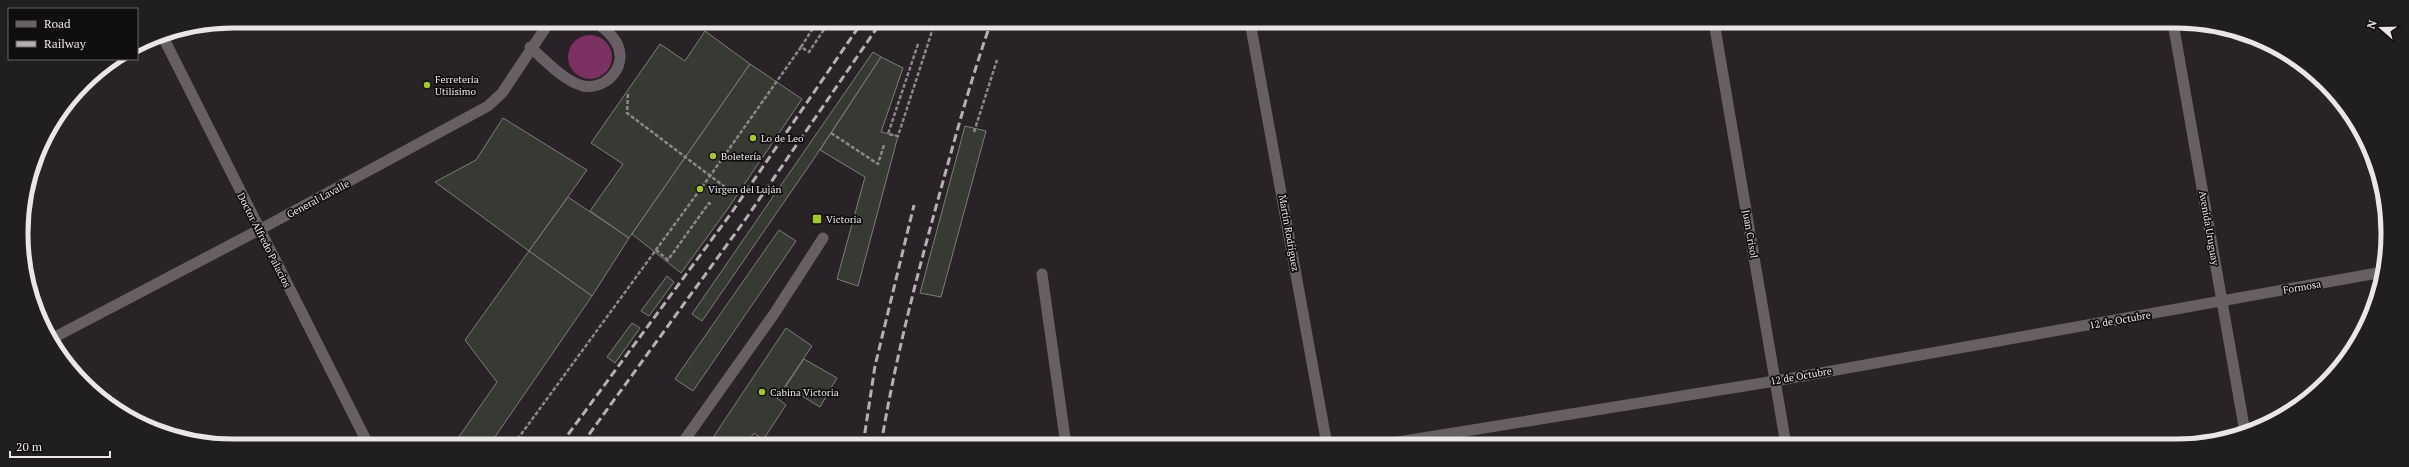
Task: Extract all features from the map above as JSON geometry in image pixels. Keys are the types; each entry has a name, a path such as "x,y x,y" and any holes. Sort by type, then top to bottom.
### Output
{"street":[{"name":"General Lavalle","path":"56,336 259,230 488,106 502,92 545,28"},
{"path":"530,48 574,82 593,86 611,77 617,69 619,49 615,40 602,28"},
{"name":"Martín Rodríguez","path":"1251,28 1326,439"},
{"name":"Juan Crisol","path":"1715,28 1785,439"},
{"name":"Avenida Uruguay","path":"2174,28 2244,427"},
{"name":"Doctor Alfredo Palacios","path":"165,40 365,439"},
{"path":"685,439 769,321 823,238"},
{"name":"Formosa","path":"2222,301 2377,273"},
{"path":"1042,274 1065,439"},
{"name":"12 de Octubre","path":"1416,439 1775,381 2222,301"}],"path":[{"path":"518,439 710,176 813,28"},
{"path":"801,46 809,52 825,28"},
{"path":"918,44 888,134 898,136 933,28"},
{"path":"974,132 997,60"},
{"path":"611,77 628,89 627,113 726,187"},
{"path":"831,133 878,164 884,145"},
{"path":"656,250 668,260 709,203 712,205"}],"shaded area":[{"path":"590,35 602,39 608,45 612,57 608,69 602,75 590,79 578,75 572,69 568,57 572,45 578,39"}],"building":[{"path":"705,31 750,64 629,238 590,211 623,164 591,143 660,44 685,61"},
{"path":"873,52 881,57 813,160 702,321 692,314"},
{"path":"881,57 903,68 881,132 898,136 858,286 837,279 865,177 820,150"},
{"path":"750,64 802,99 729,207 681,273 632,234"},
{"path":"503,118 587,170 529,251 435,182 476,160"},
{"path":"965,126 986,131 941,297 920,293"},
{"path":"568,197 629,238 592,296 529,251"},
{"path":"779,230 796,241 693,391 675,379"},
{"path":"529,251 592,296 493,439 457,439 497,382 465,340"},
{"path":"667,276 674,282 649,316 641,311"},
{"path":"632,323 640,328 615,363 607,357"},
{"name":"Cabina Victoria","path":"786,328 812,346 777,398 786,405 764,439 754,433 750,439 718,439 714,436"},
{"path":"804,359 837,378 820,407 786,386"}],"railway":[{"path":"565,439 732,212 858,28"},
{"path":"586,439 745,220 877,28"},
{"path":"882,439 899,351 922,258 945,174 989,28"},
{"path":"864,439 875,366 914,205"}],"place":[{"name":"Ferreteria Utilisimo","path":"427,85"},
{"name":"Lo de Leo","path":"753,138"},
{"name":"Boletería","path":"713,156"},
{"name":"Virgen del Luján","path":"700,189"},
{"name":"Victoria","path":"817,219"},
{"name":"Cabina Victoria","path":"762,392"}]}
